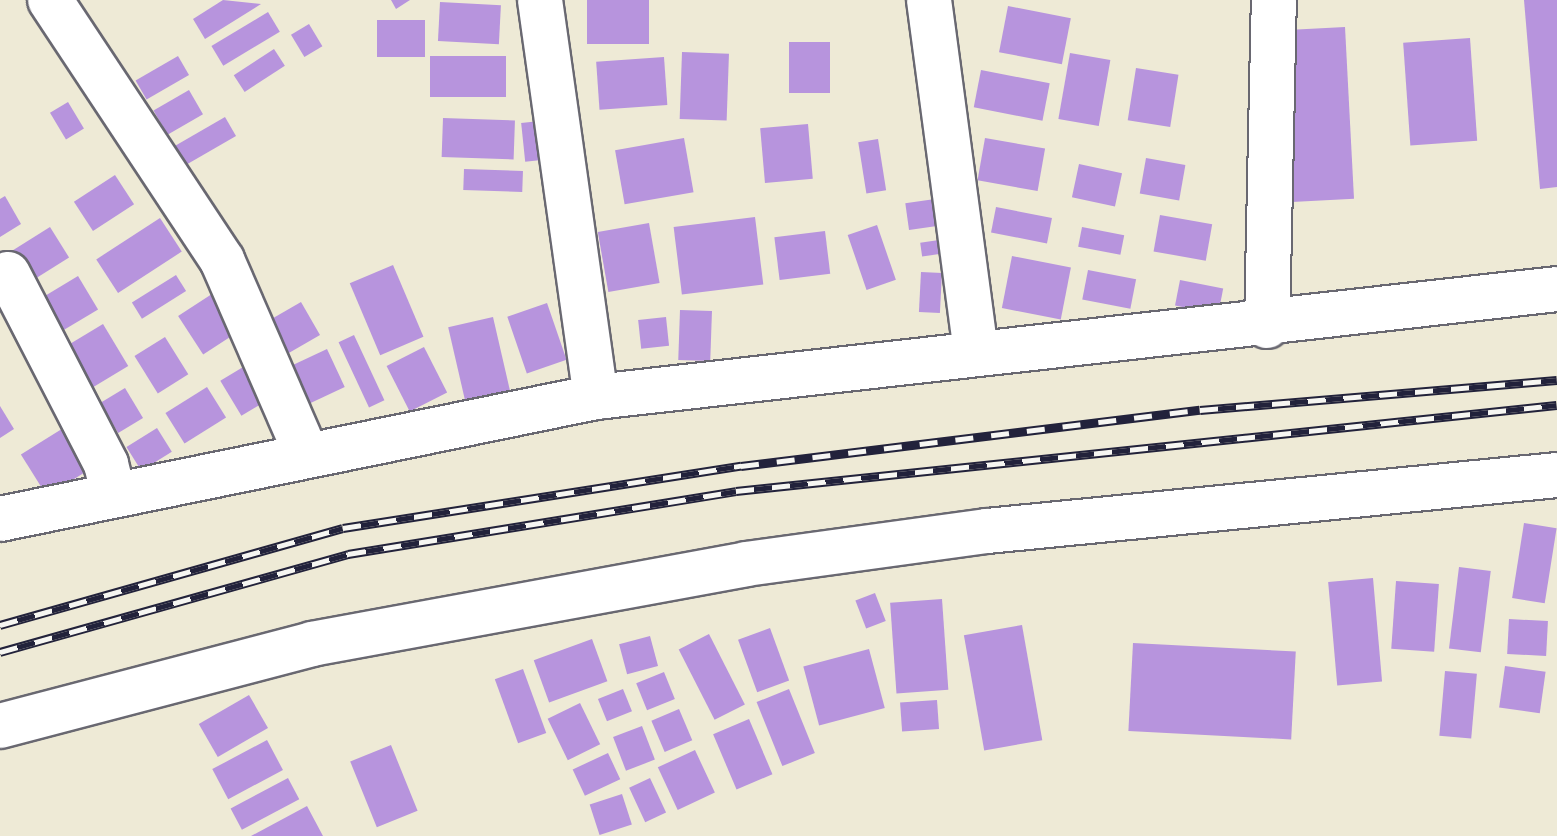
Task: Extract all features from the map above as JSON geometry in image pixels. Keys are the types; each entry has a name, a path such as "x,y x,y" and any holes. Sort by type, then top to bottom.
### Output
{"main road":[{"path":"50,0 222,260 306,453"},
{"path":"540,0 596,397"},
{"path":"929,0 976,353"},
{"path":"1267,326 1274,0"},
{"path":"8,274 106,464 113,492"},
{"path":"0,519 113,492 596,397 976,353 1267,326 1557,289"},
{"path":"0,726 312,644 746,564 987,531 1557,475"}],"building":[{"path":"223,0 261,4 205,39 193,19"},
{"path":"391,0 410,0 396,9"},
{"path":"587,0 649,0 649,44 587,44"},
{"path":"1524,0 1557,0 1557,187 1540,189"},
{"path":"440,2 501,5 499,44 438,41"},
{"path":"1008,6 1071,18 1062,64 999,52"},
{"path":"268,12 280,32 223,66 211,46"},
{"path":"377,20 425,20 425,57 377,57"},
{"path":"309,24 322,46 304,57 291,35"},
{"path":"1345,27 1354,199 1287,202 1278,31"},
{"path":"1470,38 1477,141 1410,145 1403,43"},
{"path":"789,42 830,42 830,93 789,93"},
{"path":"274,49 285,66 245,92 234,75"},
{"path":"682,52 729,54 727,121 680,119"},
{"path":"1070,53 1110,60 1099,126 1058,119"},
{"path":"178,56 189,75 147,100 136,80"},
{"path":"430,56 506,56 506,97 430,97"},
{"path":"664,57 667,105 600,110 596,62"},
{"path":"1136,68 1178,75 1170,127 1128,120"},
{"path":"981,70 1050,83 1042,121 974,107"},
{"path":"189,90 203,114 167,135 153,110"},
{"path":"68,102 84,129 66,139 50,113"},
{"path":"225,117 236,136 181,168 170,148"},
{"path":"443,118 515,121 514,159 442,157"},
{"path":"549,120 553,159 525,162 521,123"},
{"path":"808,124 813,179 765,183 760,128"},
{"path":"684,138 694,192 625,204 615,150"},
{"path":"985,138 1045,149 1038,191 978,180"},
{"path":"878,139 886,190 866,193 858,142"},
{"path":"1146,158 1185,165 1179,200 1140,193"},
{"path":"1079,164 1122,173 1115,206 1072,197"},
{"path":"464,169 523,171 522,192 463,190"},
{"path":"115,175 134,204 93,231 74,202"},
{"path":"5,196 21,224 0,237 0,199"},
{"path":"935,199 939,226 909,230 905,203"},
{"path":"996,207 1052,218 1047,243 991,233"},
{"path":"1160,215 1212,224 1206,261 1154,251"},
{"path":"755,217 763,284 682,294 674,227"},
{"path":"160,218 182,252 118,293 96,259"},
{"path":"649,223 660,283 608,292 598,232"},
{"path":"877,225 896,280 867,290 848,235"},
{"path":"50,227 69,258 29,282 10,252"},
{"path":"1082,227 1124,235 1120,255 1078,247"},
{"path":"825,231 830,274 780,280 774,237"},
{"path":"939,240 941,254 922,257 920,243"},
{"path":"1012,256 1071,267 1061,319 1002,308"},
{"path":"393,265 423,337 380,355 350,283"},
{"path":"1088,270 1136,279 1130,309 1082,299"},
{"path":"921,272 942,273 940,313 919,312"},
{"path":"176,275 186,291 142,319 132,303"},
{"path":"78,276 98,309 60,333 39,299"},
{"path":"1180,280 1223,288 1218,314 1175,306"},
{"path":"215,292 240,331 203,355 178,316"},
{"path":"301,302 320,335 284,356 265,323"},
{"path":"547,303 567,360 527,373 507,317"},
{"path":"680,310 712,311 710,361 678,360"},
{"path":"493,317 511,395 466,405 448,327"},
{"path":"666,317 669,346 641,349 638,320"},
{"path":"103,324 128,366 90,389 64,347"},
{"path":"354,335 384,400 369,407 339,342"},
{"path":"165,337 188,374 158,393 134,356"},
{"path":"424,347 447,392 410,412 387,366"},
{"path":"327,349 345,387 299,408 282,370"},
{"path":"258,358 279,393 241,416 220,381"},
{"path":"207,387 226,418 185,443 165,413"},
{"path":"125,388 143,418 118,433 100,403"},
{"path":"0,406 14,429 0,438"},
{"path":"65,427 91,469 47,496 21,455"},
{"path":"157,428 172,452 141,471 126,447"},
{"path":"1524,523 1557,528 1545,603 1512,598"},
{"path":"1459,567 1491,571 1481,652 1449,648"},
{"path":"1373,578 1382,682 1337,686 1328,582"},
{"path":"1396,581 1439,584 1434,652 1391,649"},
{"path":"875,593 886,621 866,629 855,601"},
{"path":"942,599 948,690 896,693 890,603"},
{"path":"1509,619 1548,621 1546,656 1507,654"},
{"path":"1022,625 1042,740 984,750 964,635"},
{"path":"770,628 789,681 757,692 738,640"},
{"path":"709,634 745,704 715,720 679,649"},
{"path":"650,636 658,666 627,674 619,644"},
{"path":"592,639 607,681 549,702 534,660"},
{"path":"1133,643 1296,652 1291,739 1128,731"},
{"path":"869,649 885,708 819,726 803,667"},
{"path":"1505,666 1546,672 1540,713 1499,708"},
{"path":"523,669 546,733 518,743 495,679"},
{"path":"1445,671 1477,674 1471,739 1439,736"},
{"path":"664,672 675,699 647,710 636,683"},
{"path":"623,689 632,711 607,721 598,699"},
{"path":"789,689 815,753 782,766 757,702"},
{"path":"249,695 268,728 218,757 199,724"},
{"path":"937,700 939,729 902,732 900,703"},
{"path":"580,703 600,744 568,760 548,719"},
{"path":"679,709 692,740 665,752 651,721"},
{"path":"749,719 772,774 737,789 713,734"},
{"path":"642,726 655,760 626,771 613,737"},
{"path":"267,740 283,770 228,799 212,769"},
{"path":"391,745 418,811 377,827 350,761"},
{"path":"695,750 715,793 678,810 658,767"},
{"path":"608,753 620,779 585,796 573,769"},
{"path":"288,778 299,799 242,830 231,809"},
{"path":"650,778 666,812 645,822 629,788"},
{"path":"622,794 632,824 600,835 590,805"},
{"path":"307,806 323,836 251,836"}],"railway":[{"path":"0,625 343,528 741,466 1200,410 1557,380"},
{"path":"0,652 348,554 736,491 1557,405"}]}
